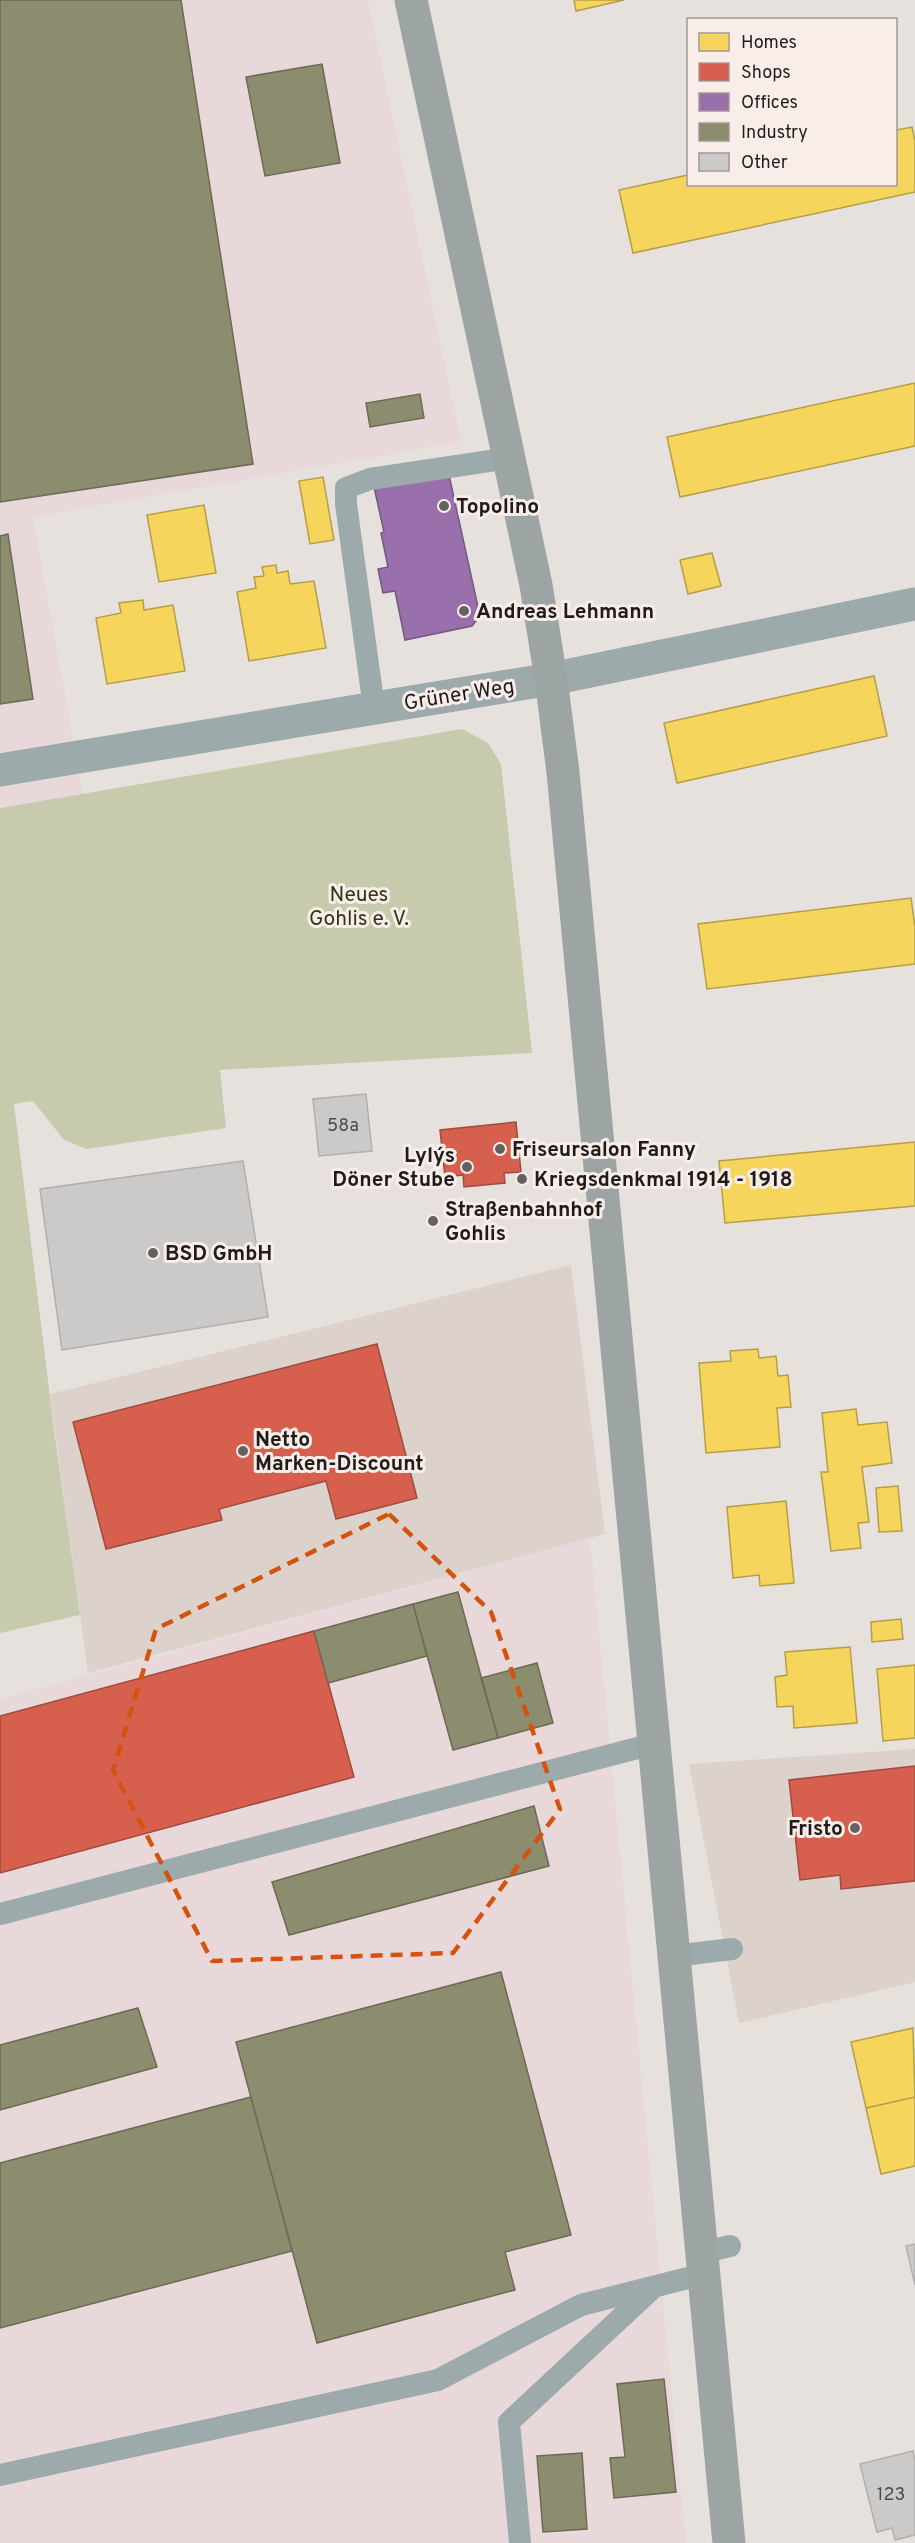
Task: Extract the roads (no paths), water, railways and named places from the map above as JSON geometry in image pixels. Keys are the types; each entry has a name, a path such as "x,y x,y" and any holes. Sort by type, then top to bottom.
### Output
{"main road":[{"path":"411,0 536,585 563,772 674,1956 712,2258 729,2543"}],"street":[{"name":"Grüner Weg","path":"0,770 551,679 915,604"}],"lane":[{"path":"374,708 346,504 346,488 370,479 510,458"},
{"path":"0,1914 653,1744"},
{"path":"674,1956 732,1949"},
{"path":"0,2475 438,2380 582,2305 655,2286 712,2258"},
{"path":"520,2543 509,2422 655,2286"}],"place":[{"name":"Topolino","path":"444,506"},
{"name":"Andreas Lehmann","path":"464,611"},
{"name":"Friseursalon Fanny","path":"500,1149"},
{"name":"Lyly´s Döner Stube","path":"467,1167"},
{"name":"Kriegsdenkmal 1914 - 1918","path":"522,1179"},
{"name":"Straßenbahnhof Gohlis","path":"433,1221"},
{"name":"BSD GmbH","path":"153,1253"},
{"name":"Netto Marken-Discount","path":"243,1451"},
{"name":"Fristo","path":"855,1828"}],"park label":[{"name":"Neues Gohlis e. V.","path":"359,906"}]}
